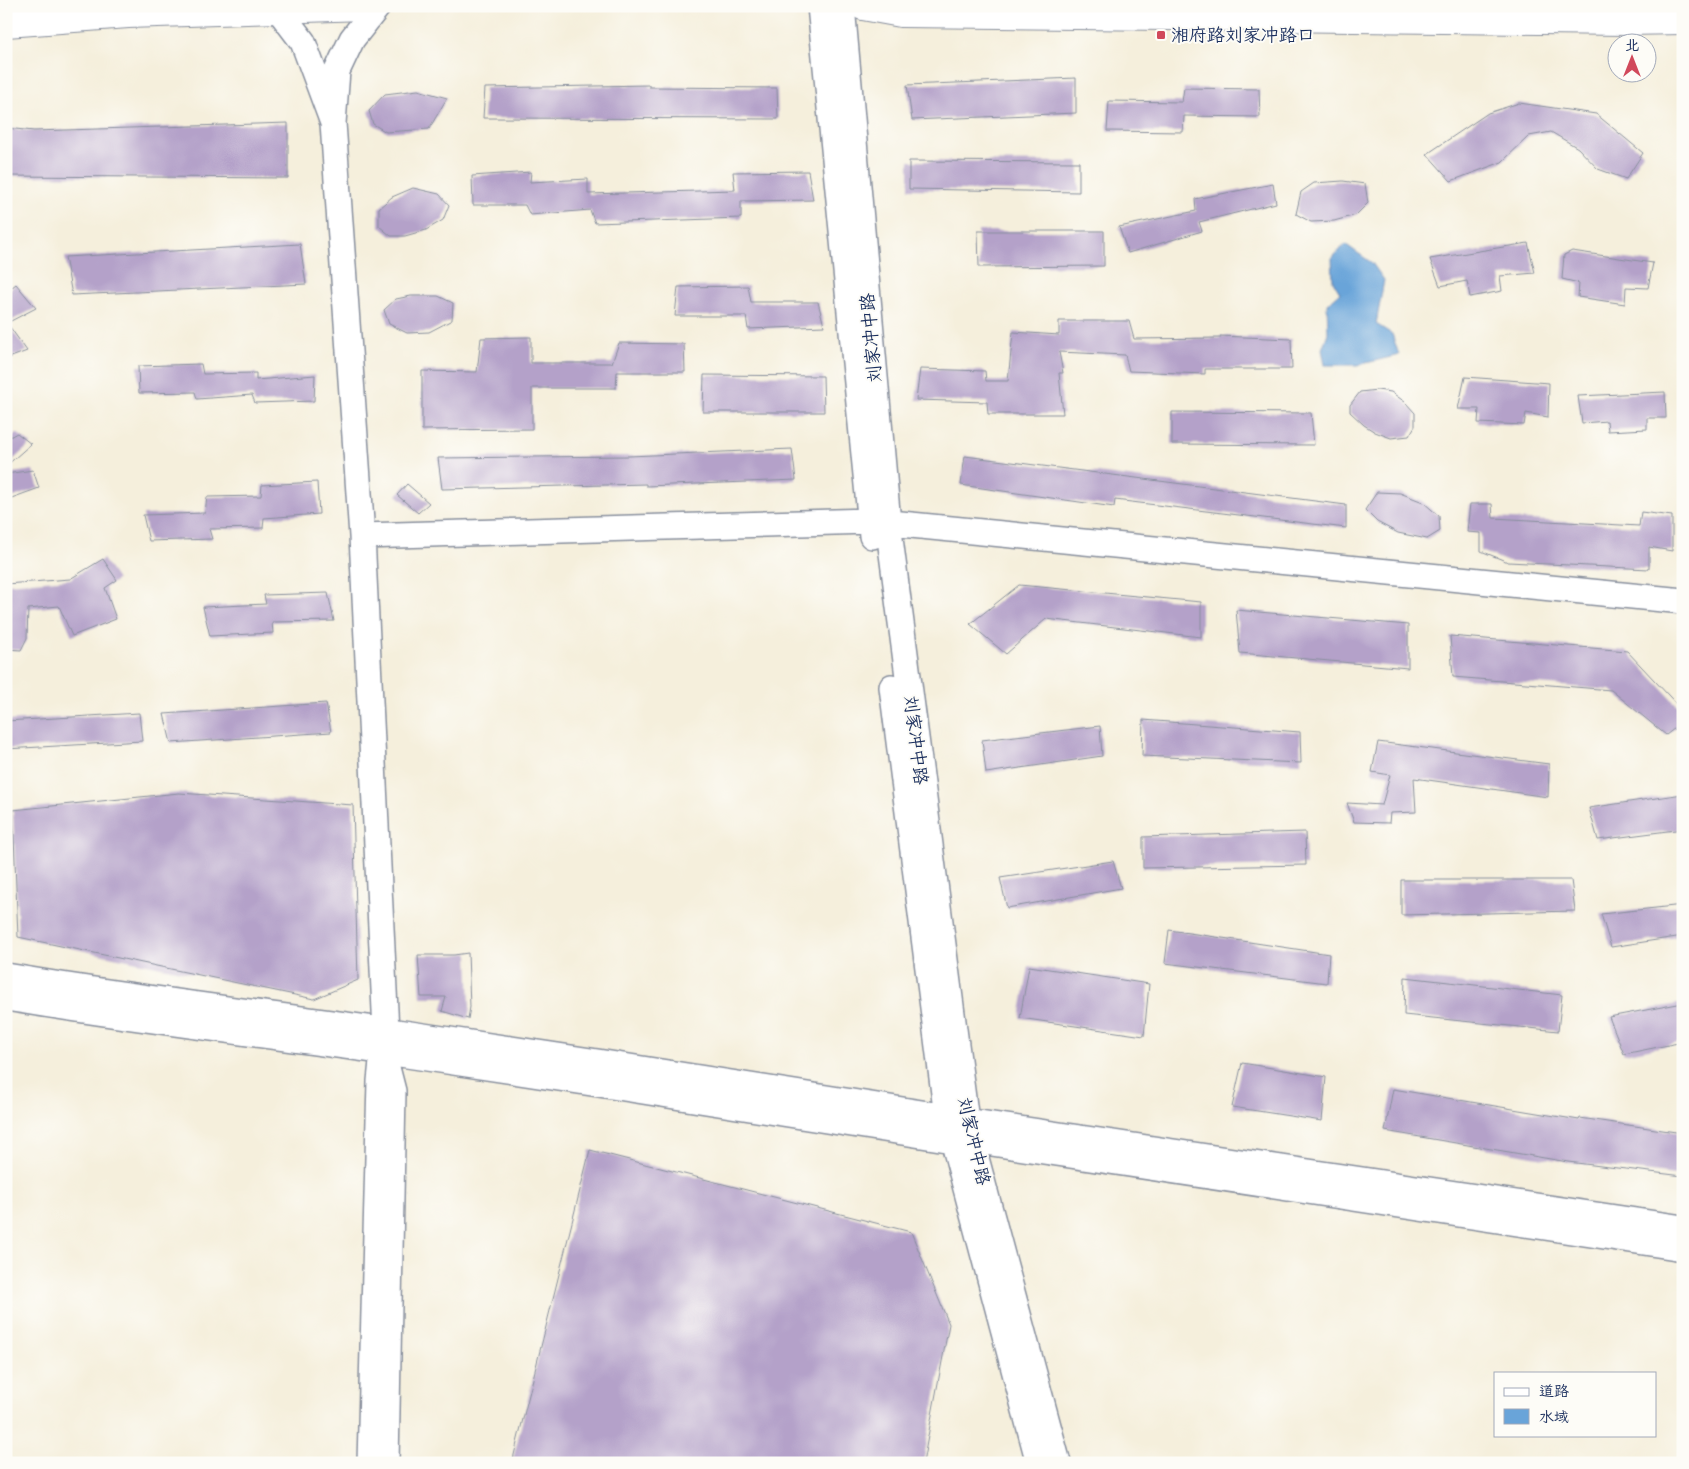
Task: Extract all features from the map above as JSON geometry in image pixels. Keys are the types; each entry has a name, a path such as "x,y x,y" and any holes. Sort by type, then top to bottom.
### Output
{"main road":[{"path":"6,23 128,14 363,6"},
{"path":"378,6 352,39 337,71 333,124 362,536 385,1041 393,1091 386,1463"},
{"name":"刘家冲中路","path":"820,6 879,522 959,1129 1039,1463"},
{"name":"刘家冲中路","path":"842,6 879,522"},
{"path":"862,6 901,13 1626,21 1683,20"},
{"path":"278,9 303,42 333,124"},
{"path":"362,536 879,522 1683,602"},
{"path":"6,976 385,1041 643,1090 959,1129 1683,1228"},
{"path":"6,998 100,1013 385,1041"},
{"path":"370,1463 380,1081 385,1041"},
{"path":"959,1129 1683,1248"},
{"name":"刘家冲中路","path":"959,1129 1058,1463"}],"water":[{"path":"1345,244 1372,263 1384,280 1376,324 1392,334 1399,355 1358,365 1325,365 1322,349 1328,333 1327,304 1340,293 1333,281 1332,258"}],"building":[{"path":"1076,78 1076,113 912,120 907,85"},
{"path":"649,85 649,87 777,88 778,119 483,118 485,88"},
{"path":"1184,88 1259,89 1260,117 1184,116 1183,132 1107,131 1109,101 1182,102"},
{"path":"418,90 447,98 429,129 386,132 373,124 369,111 385,94"},
{"path":"1519,103 1596,114 1643,153 1626,179 1598,169 1578,148 1551,132 1529,136 1502,162 1451,181 1427,154 1488,113"},
{"path":"288,123 288,178 6,176 6,128 34,131"},
{"path":"909,161 1079,162 1079,192 909,189"},
{"path":"808,171 813,200 741,201 741,218 595,223 590,210 530,215 525,205 473,205 472,176 531,172 530,182 588,179 588,194 735,190 733,172"},
{"path":"1343,181 1365,184 1368,203 1356,215 1334,221 1311,222 1296,214 1301,192 1314,183"},
{"path":"1273,184 1276,203 1199,222 1202,231 1128,253 1119,227 1196,211 1195,199"},
{"path":"413,188 439,194 449,205 443,220 426,230 405,236 391,236 379,226 379,208 392,197"},
{"path":"978,231 1104,231 1104,266 979,267"},
{"path":"1528,243 1535,273 1500,276 1502,291 1470,297 1467,281 1440,286 1430,259"},
{"path":"300,244 306,284 72,295 65,257"},
{"path":"1572,251 1653,263 1648,288 1626,287 1625,304 1578,297 1579,283 1562,279 1564,255"},
{"path":"16,284 36,308 7,323 27,351 6,359 6,292"},
{"path":"748,286 751,302 818,302 824,326 748,329 746,316 675,316 678,287"},
{"path":"411,296 438,296 453,303 452,320 429,332 407,333 389,324 384,310 396,299"},
{"path":"1059,321 1129,321 1134,339 1220,338 1220,336 1291,339 1292,369 1205,369 1205,374 1129,371 1125,355 1059,352 1063,373 1059,373 1063,414 988,414 987,402 916,400 920,369 985,371 986,381 1008,381 1013,332 1059,335"},
{"path":"531,337 531,363 612,363 619,343 684,344 685,372 617,372 616,388 532,388 532,429 422,430 422,371 477,372 481,338"},
{"path":"201,364 203,374 256,373 256,380 315,375 314,401 255,403 252,395 197,399 195,392 139,393 138,366"},
{"path":"704,375 823,376 824,412 703,412"},
{"path":"1465,377 1549,383 1548,417 1526,413 1524,425 1478,423 1479,409 1458,409"},
{"path":"1377,390 1391,392 1405,402 1415,413 1415,426 1409,436 1391,438 1375,432 1350,412 1350,405 1360,392"},
{"path":"1665,392 1666,418 1647,418 1647,429 1608,431 1607,421 1582,423 1578,396"},
{"path":"1172,412 1311,413 1314,445 1172,444"},
{"path":"17,433 31,444 6,466 6,439"},
{"path":"792,449 796,480 646,486 646,484 442,489 438,458 629,456"},
{"path":"965,456 1346,505 1346,528 1115,500 1114,507 961,485"},
{"path":"33,470 39,488 6,500 6,474"},
{"path":"317,482 319,514 264,518 263,528 209,529 212,539 149,541 143,515 205,513 207,497 261,496 262,485"},
{"path":"407,484 429,503 418,513 397,495"},
{"path":"1377,492 1400,493 1423,502 1439,516 1440,531 1427,539 1398,533 1377,522 1365,510"},
{"path":"1470,504 1492,504 1493,518 1639,526 1641,512 1672,516 1672,551 1649,547 1649,569 1508,562 1481,551 1481,533 1467,532"},
{"path":"103,559 117,580 105,588 116,619 72,636 59,606 28,609 27,638 21,650 6,649 6,584 70,579"},
{"path":"1019,585 1201,602 1201,637 1046,619 1006,654 970,624"},
{"path":"328,593 334,621 272,622 273,633 210,636 203,607 266,604 264,595"},
{"path":"1236,610 1408,625 1408,668 1240,653"},
{"path":"1450,636 1627,651 1683,711 1683,722 1666,735 1611,690 1453,677"},
{"path":"326,703 331,732 171,743 164,714"},
{"path":"139,713 142,741 6,749 6,721"},
{"path":"1143,720 1300,732 1301,763 1142,756"},
{"path":"1100,726 1102,756 986,773 982,740"},
{"path":"1378,742 1549,764 1548,797 1414,778 1416,812 1390,813 1389,823 1354,822 1347,803 1382,805 1390,775 1372,772"},
{"path":"179,793 353,805 358,980 314,999 18,937 13,810"},
{"path":"1683,794 1683,829 1598,840 1589,808"},
{"path":"1305,832 1306,865 1143,868 1143,837"},
{"path":"1113,861 1121,888 1007,908 1000,878"},
{"path":"1401,880 1571,880 1575,911 1401,915"},
{"path":"1683,905 1683,936 1611,947 1601,914"},
{"path":"1169,930 1329,954 1327,983 1165,963"},
{"path":"468,953 470,1007 468,1019 442,1011 446,997 421,997 418,955"},
{"path":"1029,966 1149,984 1144,1036 1020,1018"},
{"path":"1405,977 1562,995 1558,1031 1404,1015"},
{"path":"1683,1003 1683,1042 1624,1054 1609,1017"},
{"path":"1242,1063 1326,1077 1322,1121 1232,1107"},
{"path":"1393,1089 1579,1120 1580,1118 1683,1133 1683,1176 1568,1162 1385,1131"},
{"path":"590,1150 911,1232 949,1324 923,1463 512,1463"}],"place":[{"name":"湘府路刘家冲路口","path":"1161,35"}]}
